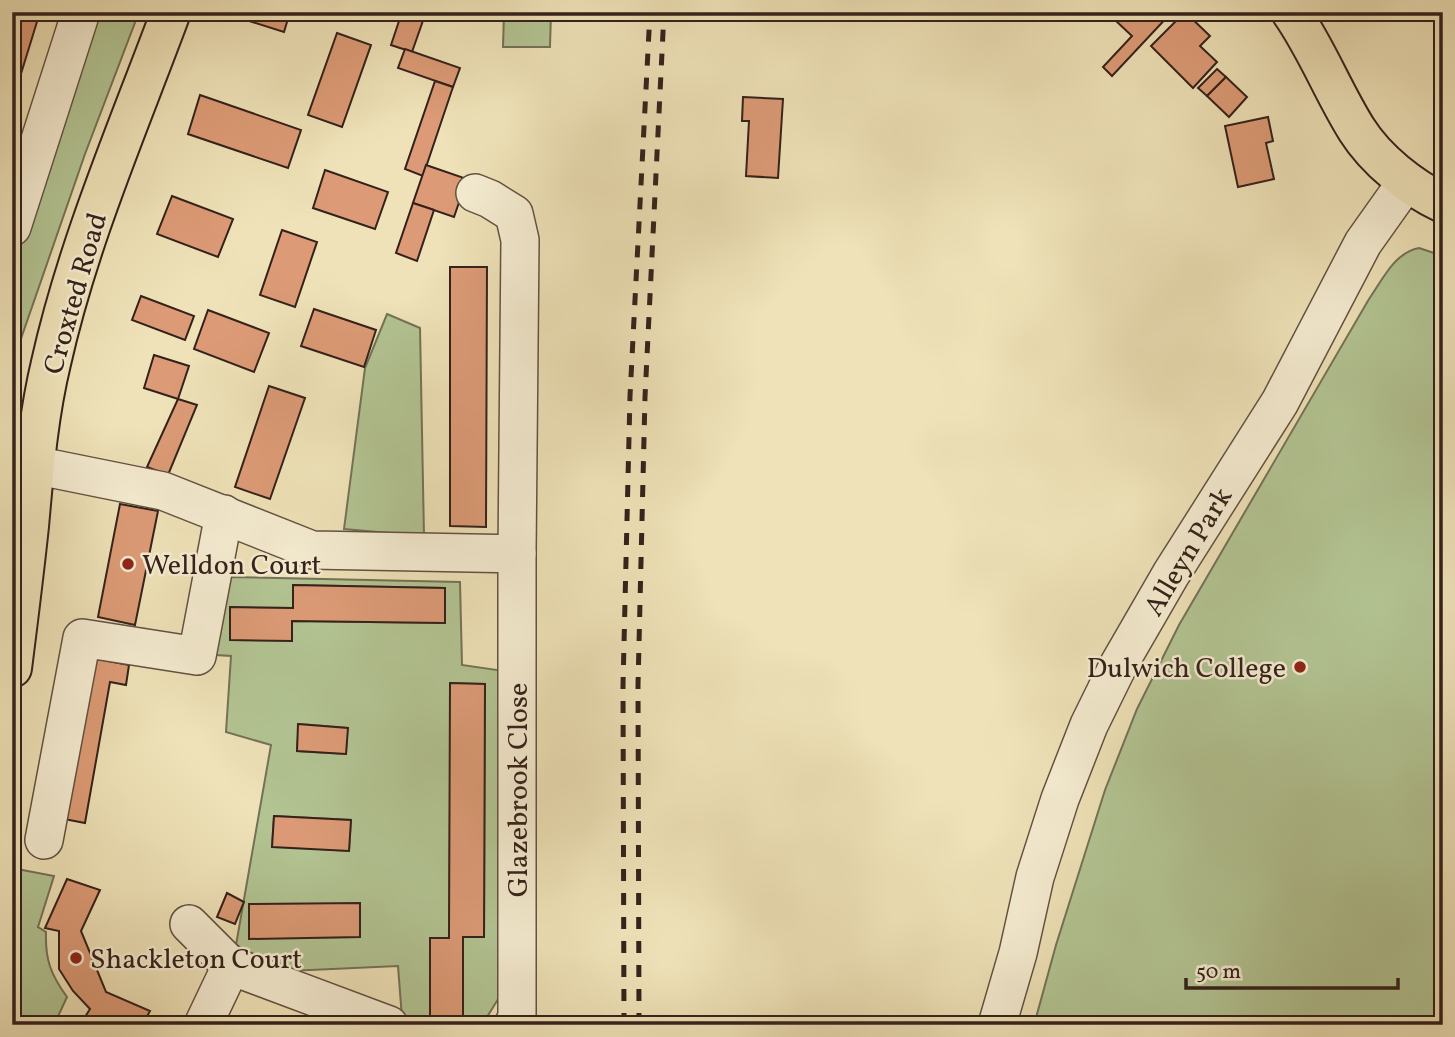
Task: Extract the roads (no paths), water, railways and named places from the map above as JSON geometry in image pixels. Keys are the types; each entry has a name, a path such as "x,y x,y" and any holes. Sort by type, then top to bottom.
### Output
{"main road":[{"name":"Croxted Road","path":"12,668 20,523 34,466 50,366 74,279 113,166 172,12"},
{"path":"1291,12 1307,35 1358,131 1406,181 1443,203"}],"street":[{"path":"12,226 26,140 81,12"},
{"name":"Alleyn Park","path":"997,1025 1018,953 1035,877 1060,799 1089,725 1119,664 1171,574 1280,401 1363,243 1406,181"},
{"name":"Glazebrook Close","path":"475,193 514,214 520,240 517,1018 513,1025"},
{"path":"34,466 163,491 312,551 517,554"},
{"path":"44,840 82,638 197,656 224,514"},
{"path":"189,924 231,966 389,1025"},
{"path":"203,1025 231,966"}],"railway":[{"path":"624,1025 623,685 630,396 650,12"},
{"path":"639,1025 638,685 645,397 664,12"}],"place":[{"name":"Welldon Court","path":"128,564"},
{"name":"Dulwich College","path":"1300,667"},
{"name":"Shackleton Court","path":"76,958"}]}
